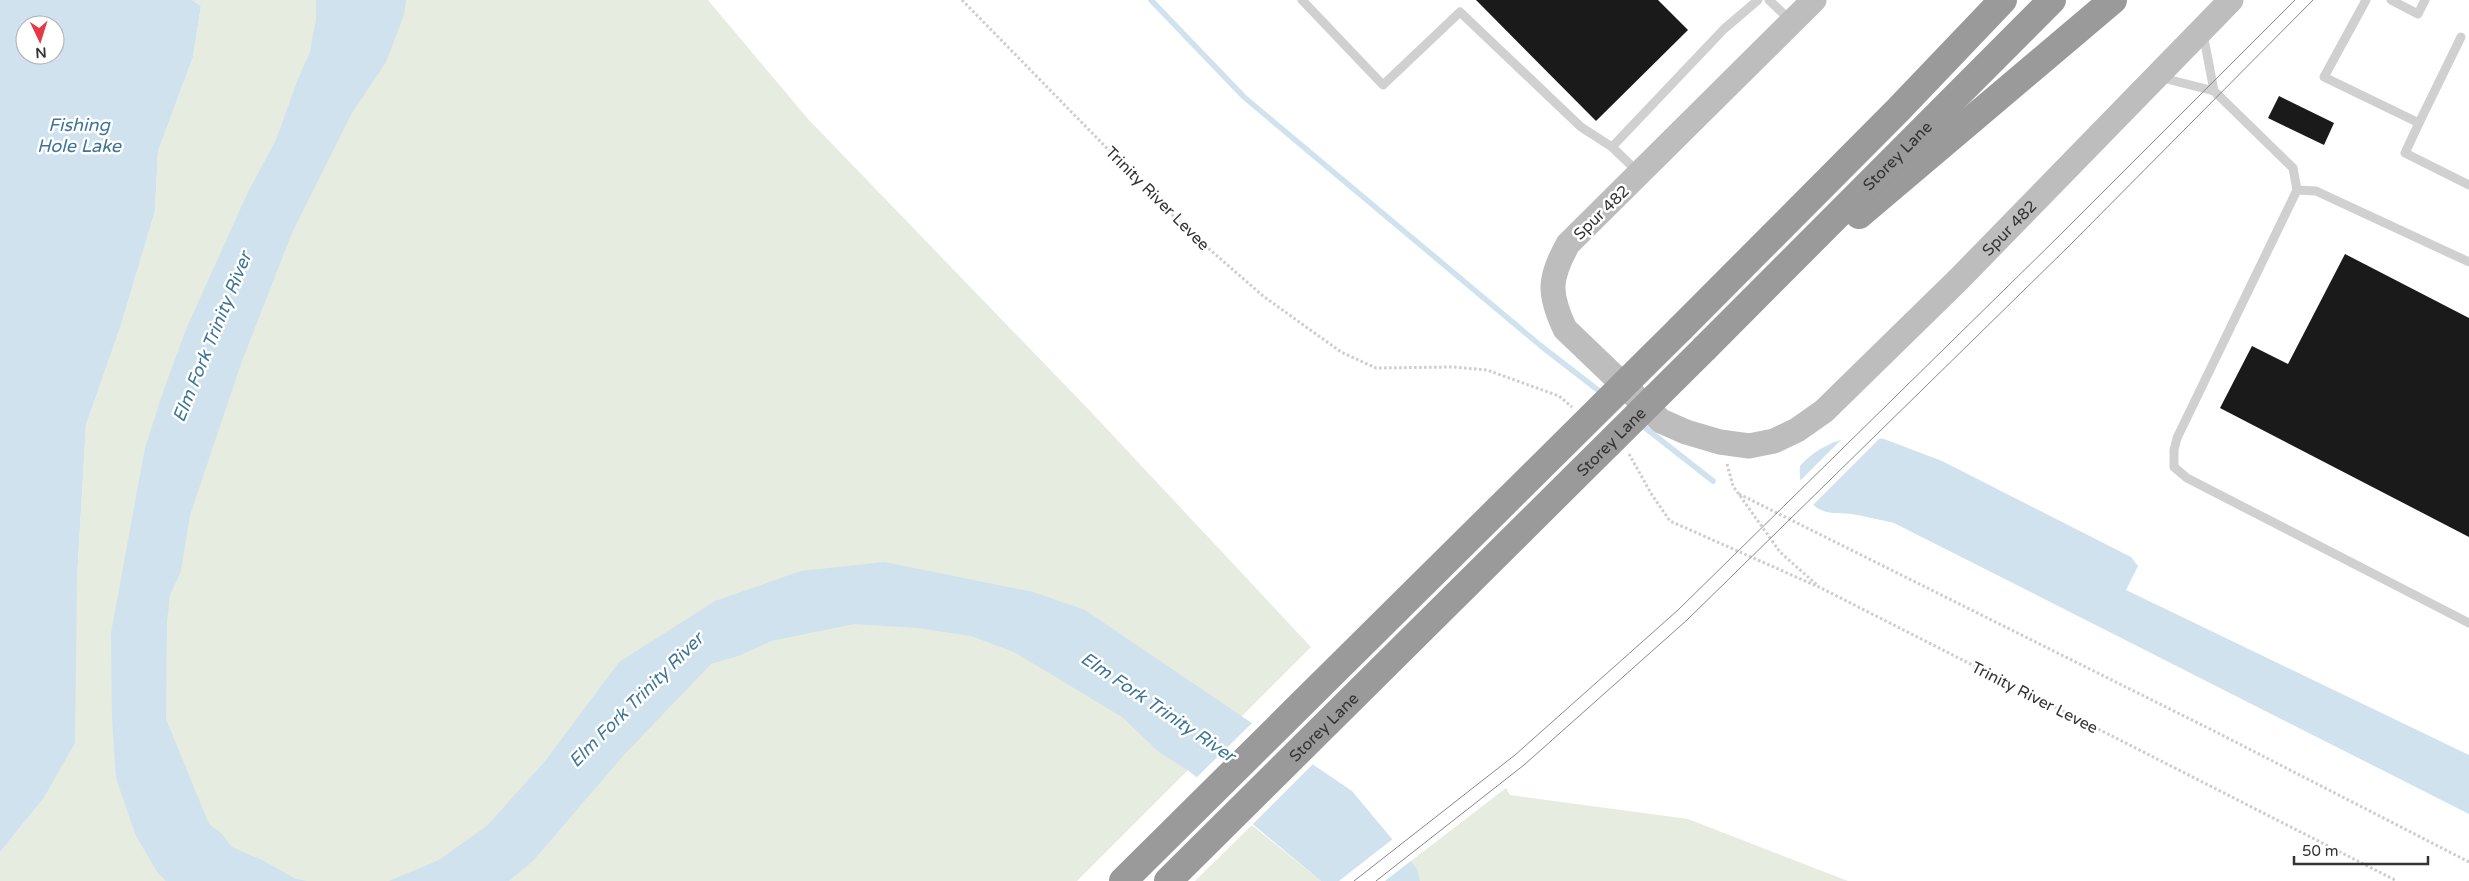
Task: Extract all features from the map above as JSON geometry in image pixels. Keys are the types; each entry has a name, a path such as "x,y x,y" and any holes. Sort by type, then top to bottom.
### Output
{"highway":[{"name":"Storey Lane","path":"1123,881 1680,329 1898,110 2003,0"},
{"name":"Storey Lane","path":"1168,881 1705,348 2052,0"},
{"path":"1767,286 1910,174 2113,0"}],"main road":[{"name":"Spur 482","path":"1814,0 1568,244 1556,265 1552,285 1557,312 1565,329 1661,421 1686,432 1720,442 1749,446 1774,441 1797,430 1824,411 1959,279 2231,0"}],"lane":[{"path":"1302,0 1383,85 1460,12 1581,127 1612,147 1640,174"},
{"path":"1612,147 1724,29 1758,0"},
{"path":"1769,0 1792,22"},
{"path":"2366,0 2324,77 2419,123"},
{"path":"2391,0 2418,14 2426,0"},
{"path":"2202,30 2214,91"},
{"path":"2461,37 2405,153 2469,185"},
{"path":"2156,77 2214,91 2293,168 2298,190 2177,438 2174,450 2174,467 2187,478 2469,623"},
{"path":"2298,190 2316,191 2469,262"}],"path":[{"name":"Trinity River Levee","path":"962,0 1191,233 1263,296 1341,352 1376,368 1453,367 1487,370 1559,396 1574,408"},
{"path":"1720,442 1733,486 1780,552 1821,588"},
{"name":"Trinity River Levee","path":"1624,451 1632,457 1652,495 1670,521 1821,588 2397,881"},
{"path":"1739,494 2210,728 2469,862"}],"shaded area":[{"path":"192,0 708,0 808,119 1091,412 1311,647 1077,881 0,881 0,852 43,799 77,579 86,425 121,325 155,211 158,151 193,57 201,6"},
{"path":"1506,788 1510,795 1688,819 1848,881 1385,881"},
{"path":"1253,826 1321,881 1195,881"}],"water":[{"name":"Fishing Hole Lake","path":"0,0 192,0 201,6 193,57 158,151 155,211 121,325 86,425 77,579 75,743 43,799 0,852"},
{"name":"Elm Fork Trinity River","path":"316,0 406,0 404,15 386,62 352,113 292,233 242,361 190,515 181,571 170,595 167,621 166,719 209,824 221,833 232,847 262,860 296,879 307,881 166,881 158,873 136,836 116,778 112,718 111,633 145,448 164,389 187,327 248,192 276,140 310,52 316,19"},
{"path":"1864,436 1884,439 1942,461 2131,557 2138,566 2126,590 2469,755 2469,814 1894,523 1856,515 1827,512 1814,506 1802,488 1800,466 1813,454 1837,441"},
{"name":"Elm Fork Trinity River","path":"884,562 1033,592 1085,610 1352,791 1417,869 1420,881 1321,881 1189,771 1160,753 1122,717 1014,652 971,636 918,628 854,624 771,641 741,655 711,664 623,756 533,861 509,881 389,881 439,860 488,825 546,760 619,662 715,601 801,571"}],"pier":[{"path":"1846,435 1882,436 1811,507 1804,499 1797,484"},
{"path":"1254,721 1315,762 1251,826 1195,779"},
{"path":"1394,838 1412,860 1385,881 1339,881"}],"building":[{"path":"1476,0 1658,0 1688,30 1596,121"},
{"path":"2279,96 2334,123 2324,145 2268,118"},
{"path":"2345,254 2469,318 2469,537 2220,408 2252,346 2288,364"}],"waterway":[{"path":"1151,0 1244,97 1541,346 1603,394"},
{"path":"1639,423 1713,481"}],"tram line":[{"path":"1354,881 1515,755 1678,610 2058,237 2295,0"},
{"path":"1376,881 1524,765 1687,620 2068,247 2313,0"}]}
